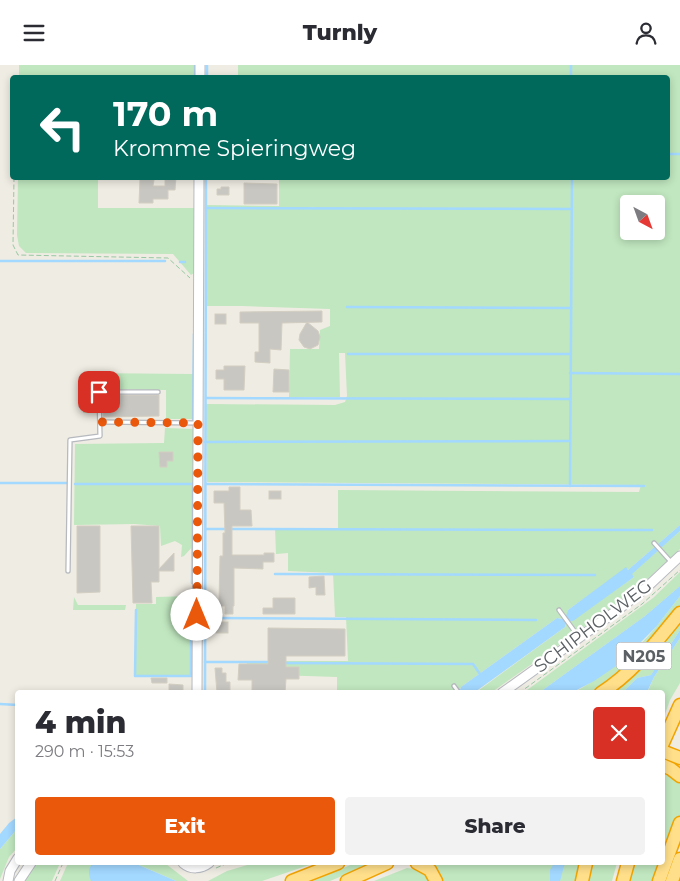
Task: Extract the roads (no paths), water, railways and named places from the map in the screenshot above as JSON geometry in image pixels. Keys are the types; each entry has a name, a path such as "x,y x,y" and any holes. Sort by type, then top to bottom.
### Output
{"highway":[{"name":"N205","path":"606,690 644,656 680,613"},
{"path":"665,739 680,705"},
{"path":"665,752 680,758"},
{"path":"665,766 680,777"},
{"path":"665,864 680,823"},
{"path":"672,881 680,859"},
{"path":"292,881 333,865"},
{"path":"347,881 382,865"},
{"path":"421,865 430,870 436,881"},
{"path":"582,881 586,865"},
{"path":"623,881 627,865"},
{"path":"659,881 665,865"}],"street":[{"path":"197,690 199,180"},
{"name":"SCHIPHOLWEG","path":"506,690 647,587 680,556"},
{"path":"8,881 10,871 15,863"},
{"path":"19,881 30,865"},
{"path":"187,865 192,868 206,865"}],"lane":[{"path":"68,571 70,440 100,436 99,392 158,392"},
{"path":"100,422 198,423"},
{"path":"655,545 673,563"},
{"path":"559,610 579,638"},
{"path":"454,686 457,690"}],"water":[{"path":"680,525 680,531 632,574 634,577 573,621 566,624 565,627 478,690 460,690 461,687 557,618 562,619 566,616 568,610 626,567 628,570"},
{"path":"680,586 680,596 656,627 619,664 577,690 543,690 645,616"},
{"path":"680,630 680,638 654,677 648,690 625,690 637,678 651,675"},
{"path":"15,818 15,831 0,849 0,834"},
{"path":"92,865 139,865 176,881 91,881 89,876"},
{"path":"553,865 564,865 560,881 550,881 550,870"}],"waterway":[{"path":"195,65 195,75"},
{"path":"207,65 207,75"},
{"path":"571,65 571,75"},
{"path":"670,154 680,154"},
{"path":"205,690 206,180"},
{"path":"570,486 572,180"},
{"path":"206,208 571,209"},
{"path":"0,261 165,261"},
{"path":"180,262 185,262"},
{"path":"347,307 571,308"},
{"path":"193,419 194,334"},
{"path":"348,354 570,354"},
{"path":"570,373 680,374"},
{"path":"206,398 570,399"},
{"path":"205,442 570,441"},
{"path":"0,483 67,483"},
{"path":"75,484 193,483"},
{"path":"192,583 193,484"},
{"path":"206,484 644,486"},
{"path":"206,529 652,530"},
{"path":"275,574 595,575"},
{"path":"136,610 135,676 191,676 191,596"},
{"path":"205,618 536,620"},
{"path":"205,662 271,662"},
{"path":"284,663 473,664 480,674"},
{"path":"0,704 15,705"}]}
